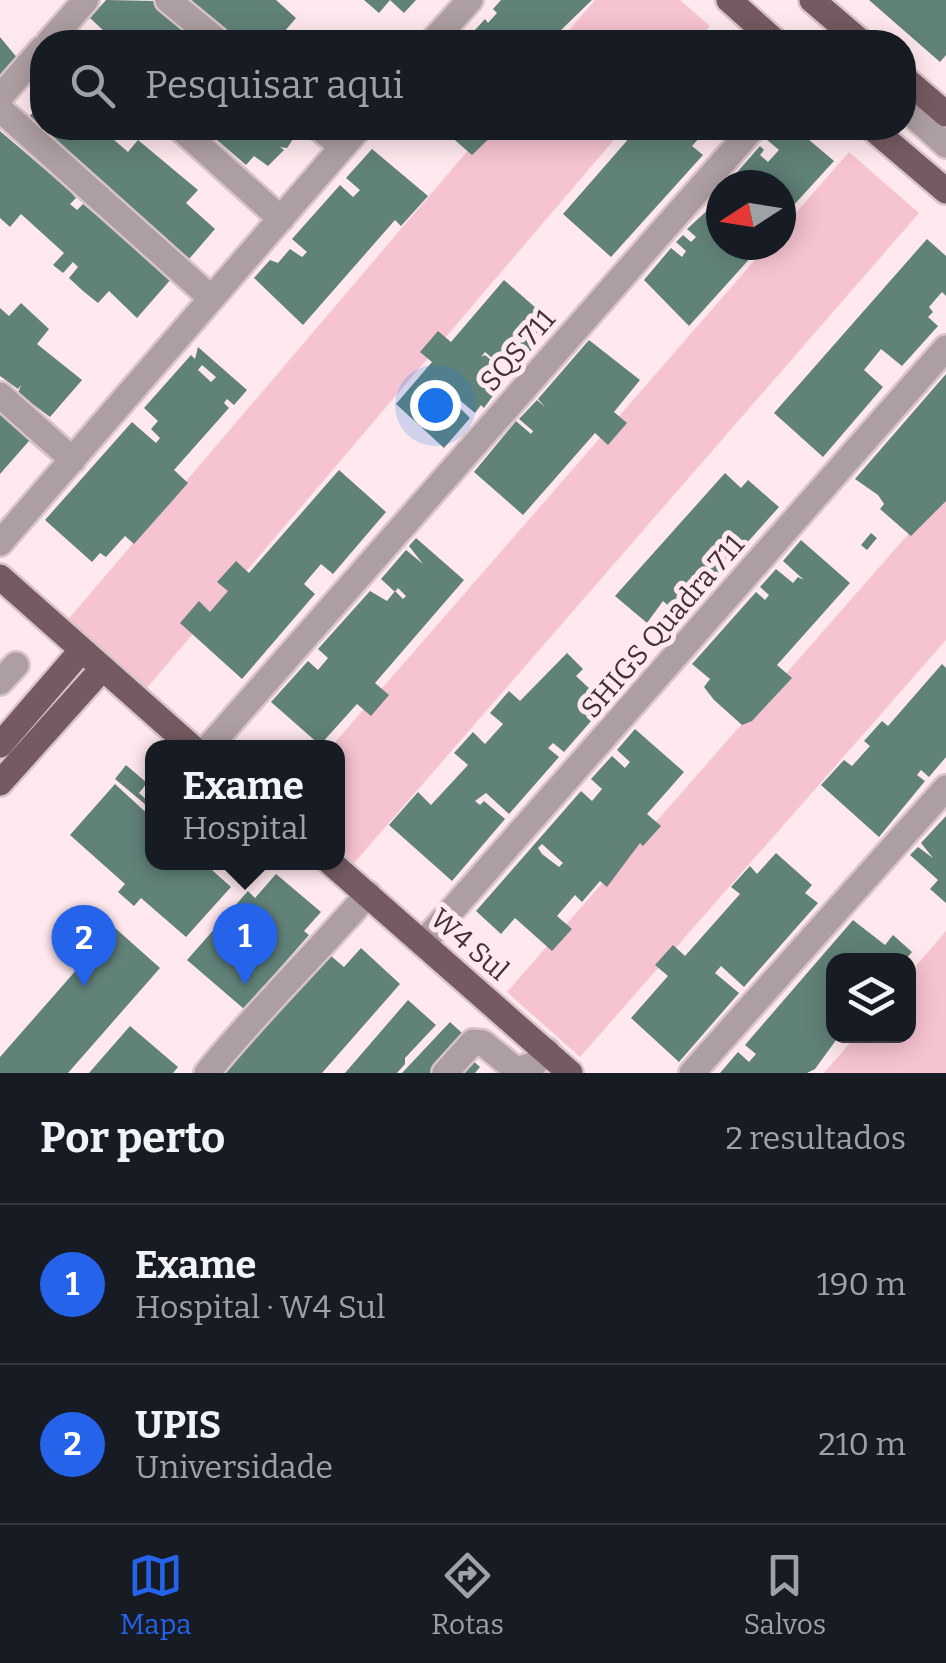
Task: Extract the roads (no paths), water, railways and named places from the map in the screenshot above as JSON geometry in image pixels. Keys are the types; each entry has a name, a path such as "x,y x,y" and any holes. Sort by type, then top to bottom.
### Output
{"main road":[{"path":"728,0 762,30"},
{"path":"812,0 843,30"},
{"path":"916,88 946,114"},
{"path":"886,140 946,190"},
{"path":"0,577 184,740"},
{"path":"0,744 81,650"},
{"path":"0,783 102,669"},
{"name":"W4 Sul","path":"340,870 570,1073"}],"street":[{"path":"59,30 86,0"},
{"path":"168,0 204,30"},
{"path":"443,30 470,0"},
{"path":"0,97 30,63"},
{"path":"0,109 30,136"},
{"path":"916,118 946,145"},
{"path":"35,140 210,297"},
{"path":"193,140 281,220"},
{"path":"0,542 348,140"},
{"name":"SQS 711","path":"215,740 743,140"},
{"name":"SHIGS Quadra 711","path":"423,943 946,348"},
{"path":"0,395 73,460"},
{"path":"692,1073 946,788"},
{"path":"208,1073 231,1040 304,968 368,894"},
{"path":"445,1073 473,1042 483,1043 518,1072 533,1065 546,1051"}],"place":[{"name":"Exame","path":"245,985"},
{"name":"UPIS","path":"84,987"}]}
